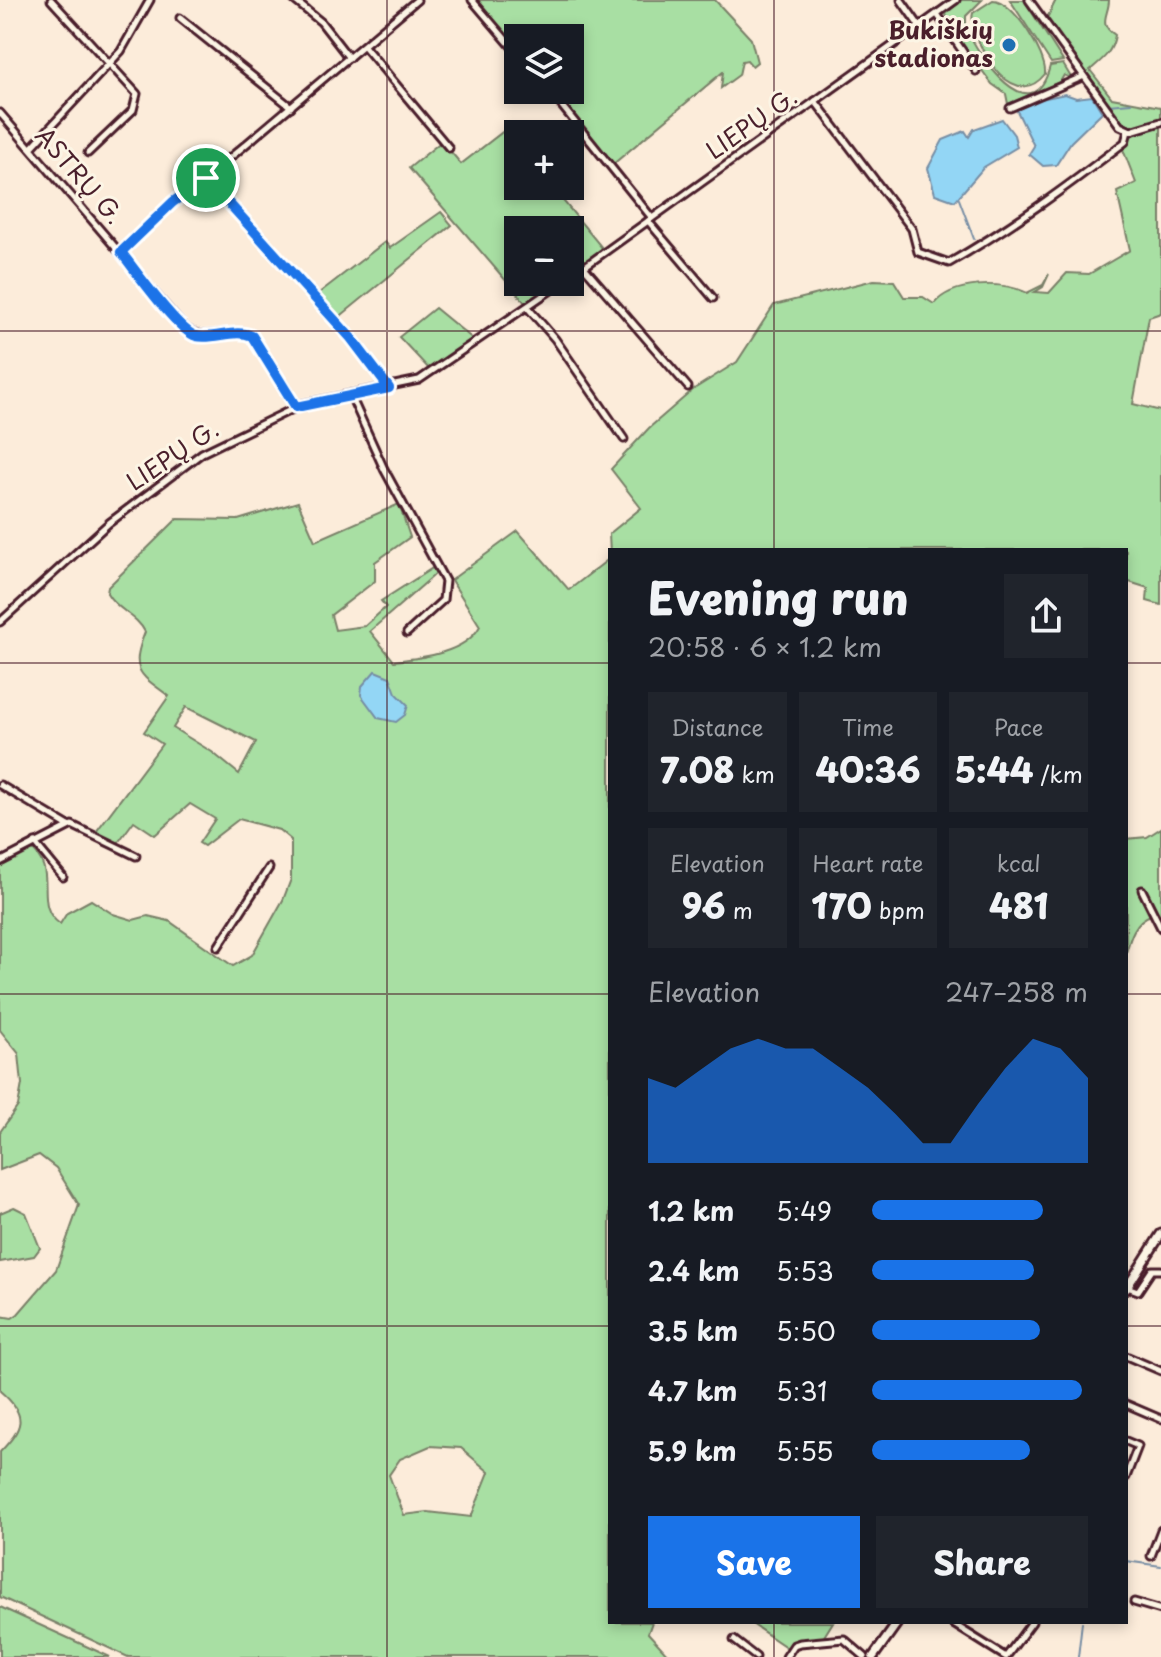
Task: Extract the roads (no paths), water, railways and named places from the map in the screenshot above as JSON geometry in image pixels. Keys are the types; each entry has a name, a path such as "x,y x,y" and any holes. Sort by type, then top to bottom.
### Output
{"main road":[{"path":"1128,1284 1161,1234"},
{"path":"873,1657 897,1624"}],"street":[{"path":"51,0 135,90 137,103 88,153"},
{"path":"31,148 111,63 150,0"},
{"path":"294,0 321,22 349,58"},
{"path":"121,252 173,202 206,178 417,0"},
{"path":"472,0 504,38"},
{"path":"901,0 920,27"},
{"name":"LIEPŲ G.","path":"584,267 954,0"},
{"path":"1029,0 1082,77 1128,131"},
{"path":"937,14 976,71"},
{"path":"180,18 291,107"},
{"path":"364,46 449,148"},
{"path":"1010,108 1082,77"},
{"path":"815,101 912,229 918,252 941,263 949,263 1000,234 1050,201 1125,142 1128,131"},
{"path":"560,104 713,298"},
{"name":"ASTRŲ G.","path":"0,113 190,334 199,337 240,333 252,336 296,407"},
{"path":"1128,131 1161,122"},
{"path":"206,178 351,338 389,388"},
{"path":"584,267 688,387"},
{"name":"LIEPŲ G.","path":"0,622 109,523 202,453 296,407 389,388 433,373 543,296"},
{"path":"528,307 555,339 624,439"},
{"path":"350,394 385,469 445,581 443,600 407,633"},
{"path":"0,785 67,825 82,827 136,856"},
{"path":"0,862 67,825"},
{"path":"35,843 63,877"},
{"path":"218,947 269,868"},
{"path":"1142,890 1161,928"},
{"path":"1128,1286 1138,1291 1152,1270 1161,1270"},
{"path":"1128,1357 1161,1371"},
{"path":"1128,1405 1161,1419"},
{"path":"1128,1442 1138,1446 1128,1472"},
{"path":"1151,1556 1161,1530"},
{"path":"1134,1602 1161,1610"},
{"path":"953,1624 1006,1657 1031,1624"},
{"path":"786,1657 794,1645 800,1643 844,1639 865,1657"},
{"path":"734,1640 756,1657"}],"water":[{"path":"1065,94 1076,98 1092,96 1102,112 1071,142 1056,165 1043,166 1029,154 1034,146 1016,109 1031,101"},
{"path":"1002,119 1014,135 1017,147 984,167 955,201 935,194 928,168 943,140 965,131 969,137 974,129"},
{"path":"375,671 390,677 396,693 408,705 405,715 396,722 378,718 361,695 362,686"}],"waterway":[{"path":"1108,105 1131,103"},
{"path":"959,199 974,239"},
{"path":"1128,1561 1161,1566"},
{"path":"1078,1657 1082,1624"}],"place":[{"name":"Bukiškių stadionas","path":"1009,45"}]}
